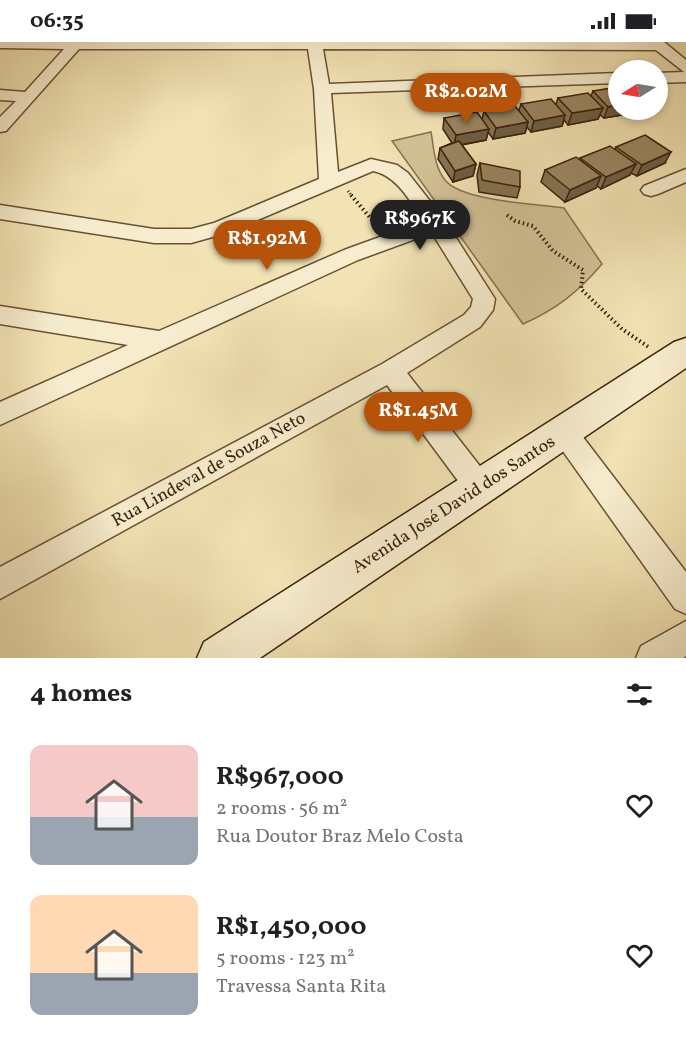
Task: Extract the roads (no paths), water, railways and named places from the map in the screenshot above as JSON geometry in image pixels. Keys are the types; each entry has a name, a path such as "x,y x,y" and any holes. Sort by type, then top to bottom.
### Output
{"main road":[{"name":"Avenida José David dos Santos","path":"220,658 678,357"}],"street":[{"path":"0,127 29,97 74,43"},
{"path":"0,44 657,44 686,68"},
{"path":"310,44 322,89 333,181"},
{"path":"439,44 446,83"},
{"path":"668,78 686,77"},
{"path":"322,89 608,78"},
{"path":"0,95 29,97"},
{"path":"0,212 154,236 191,236 220,228 370,165 390,169 401,177 437,224 351,255 0,414"},
{"path":"651,190 686,175"},
{"name":"Rua Lindeval de Souza Neto","path":"0,584 391,371 472,321 482,310 484,299 437,224"},
{"path":"0,315 161,341"},
{"path":"391,371 480,488"},
{"path":"564,432 686,598"},
{"path":"653,658 686,637"}]}
